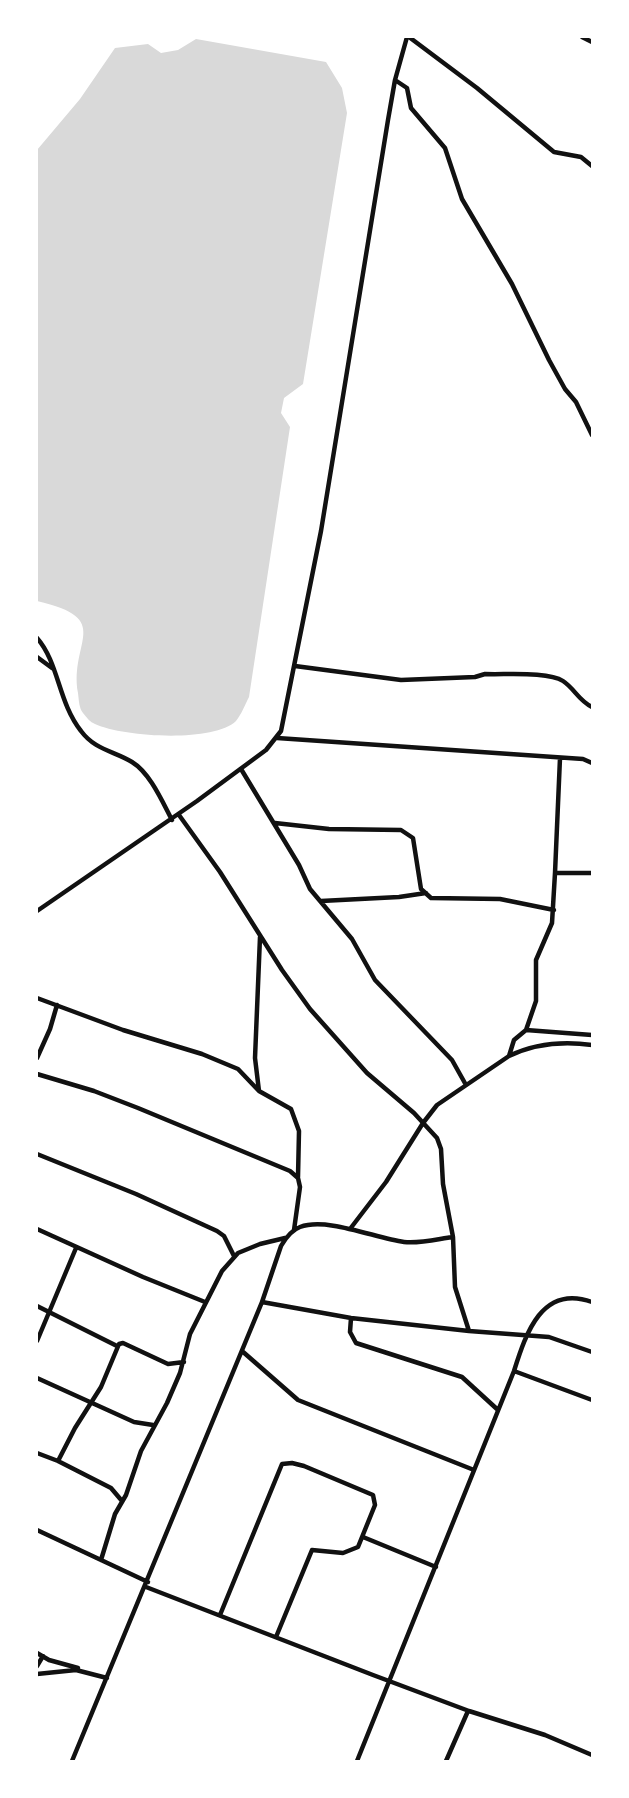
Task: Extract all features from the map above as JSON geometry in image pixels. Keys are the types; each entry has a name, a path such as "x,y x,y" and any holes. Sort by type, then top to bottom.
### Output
{"street":[{"path":"37,911 172,820 266,750 277,738 283,724 328,492 395,80 408,37 477,88 554,152 581,157 592,166"},
{"path":"582,37 592,43"},
{"path":"395,80 407,88 411,108 445,148 462,198 512,284 549,360 565,389 576,402 592,435"},
{"path":"37,638 47,652 63,702 81,732 105,751 135,764 154,788 172,820"},
{"path":"37,657 52,668"},
{"path":"295,666 355,676 408,680 475,677 485,674 551,675 564,681 580,701 592,707"},
{"path":"277,738 583,759 592,763"},
{"path":"509,1056 514,1040 526,1030 536,1001 536,960 552,923 559,758"},
{"path":"241,769 310,889 352,939 375,980 452,1060 466,1085"},
{"path":"179,815 220,872 289,980 335,1038 367,1073 437,1138 441,1149 443,1185 453,1237 456,1287 470,1331"},
{"path":"274,823 329,829 401,830 414,838 421,889 431,898 499,899 554,909"},
{"path":"555,873 592,873"},
{"path":"320,901 426,893"},
{"path":"259,1091 255,1058 260,936"},
{"path":"37,998 123,1030 178,1045 238,1069 259,1091 291,1109 299,1131 300,1187 294,1231"},
{"path":"37,1058 57,1005"},
{"path":"526,1030 592,1035"},
{"path":"350,1229 386,1182 437,1105 509,1056 553,1043 592,1045"},
{"path":"37,1074 94,1091 234,1145 274,1163 298,1178"},
{"path":"37,1154 136,1194 217,1231 224,1236 234,1256"},
{"path":"72,1761 147,1585 286,1238 299,1227 308,1226 350,1229 408,1242 453,1237"},
{"path":"37,1229 205,1302"},
{"path":"101,1560 115,1514 123,1502 141,1451 167,1403 184,1363 190,1334 222,1271 234,1256 260,1244 286,1238"},
{"path":"37,1341 76,1248"},
{"path":"357,1761 499,1410 526,1334 547,1307 556,1301 579,1297 592,1302"},
{"path":"262,1302 351,1318 549,1337 592,1352"},
{"path":"37,1306 117,1346"},
{"path":"351,1318 350,1332 356,1343 462,1377 499,1410"},
{"path":"58,1461 92,1402 117,1346 123,1343 168,1364 184,1363"},
{"path":"242,1351 298,1400 474,1470"},
{"path":"514,1371 592,1400"},
{"path":"37,1378 134,1422 153,1425"},
{"path":"37,1453 111,1488 123,1502"},
{"path":"220,1615 282,1464 304,1466 373,1495 375,1505 358,1547 351,1552 313,1550 276,1636"},
{"path":"37,1530 147,1585 220,1615 468,1711 532,1730 592,1755"},
{"path":"363,1536 436,1567"},
{"path":"37,1653 107,1678"},
{"path":"37,1666 43,1656"},
{"path":"37,1674 66,1670 86,1671"},
{"path":"446,1761 468,1711"}],"shaded area":[{"path":"196,39 326,62 342,88 347,113 303,384 284,398 281,413 290,427 249,697 236,721 224,728 189,735 146,735 108,729 86,717 79,704 77,675 82,624 75,616 61,608 37,601 37,150 80,99 115,48 148,44 161,53 178,50"}]}
